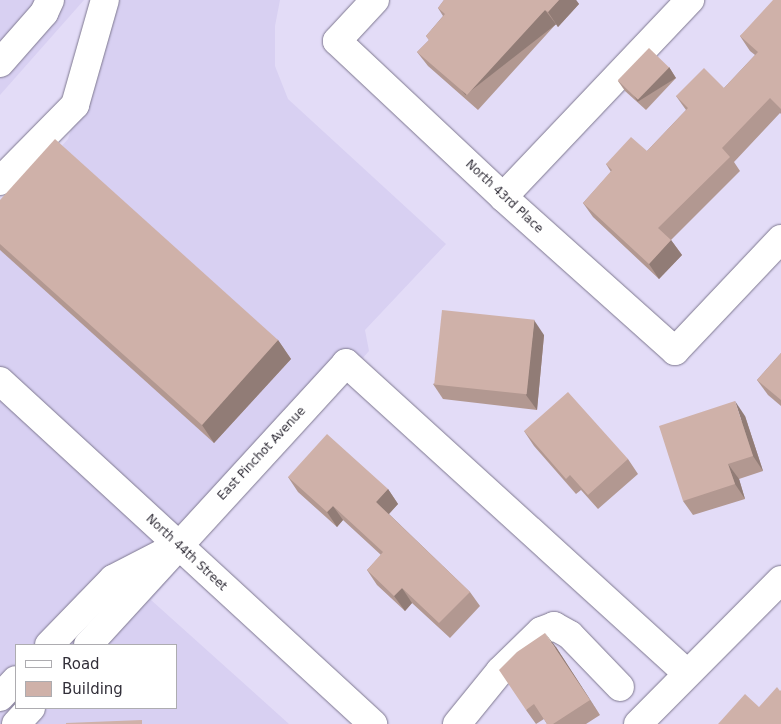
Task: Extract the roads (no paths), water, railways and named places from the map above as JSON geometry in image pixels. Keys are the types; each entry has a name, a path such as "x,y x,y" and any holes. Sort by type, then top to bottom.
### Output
{"street":[{"path":"0,63 44,13 50,0"},
{"path":"0,181 75,105 105,0"},
{"name":"North 43rd Place","path":"375,0 337,41 503,197 675,351 781,239"},
{"path":"503,197 690,0"},
{"name":"East Pinchot Avenue","path":"89,644 346,363 686,672"},
{"name":"North 44th Street","path":"0,381 373,724"},
{"name":"East Pinchot Avenue","path":"50,644 113,579 178,546"},
{"path":"638,724 686,672 781,580"},
{"path":"457,724 500,671 541,631 554,626 570,635 620,687"},
{"path":"0,697 15,681"},
{"path":"16,724 30,709"}]}
